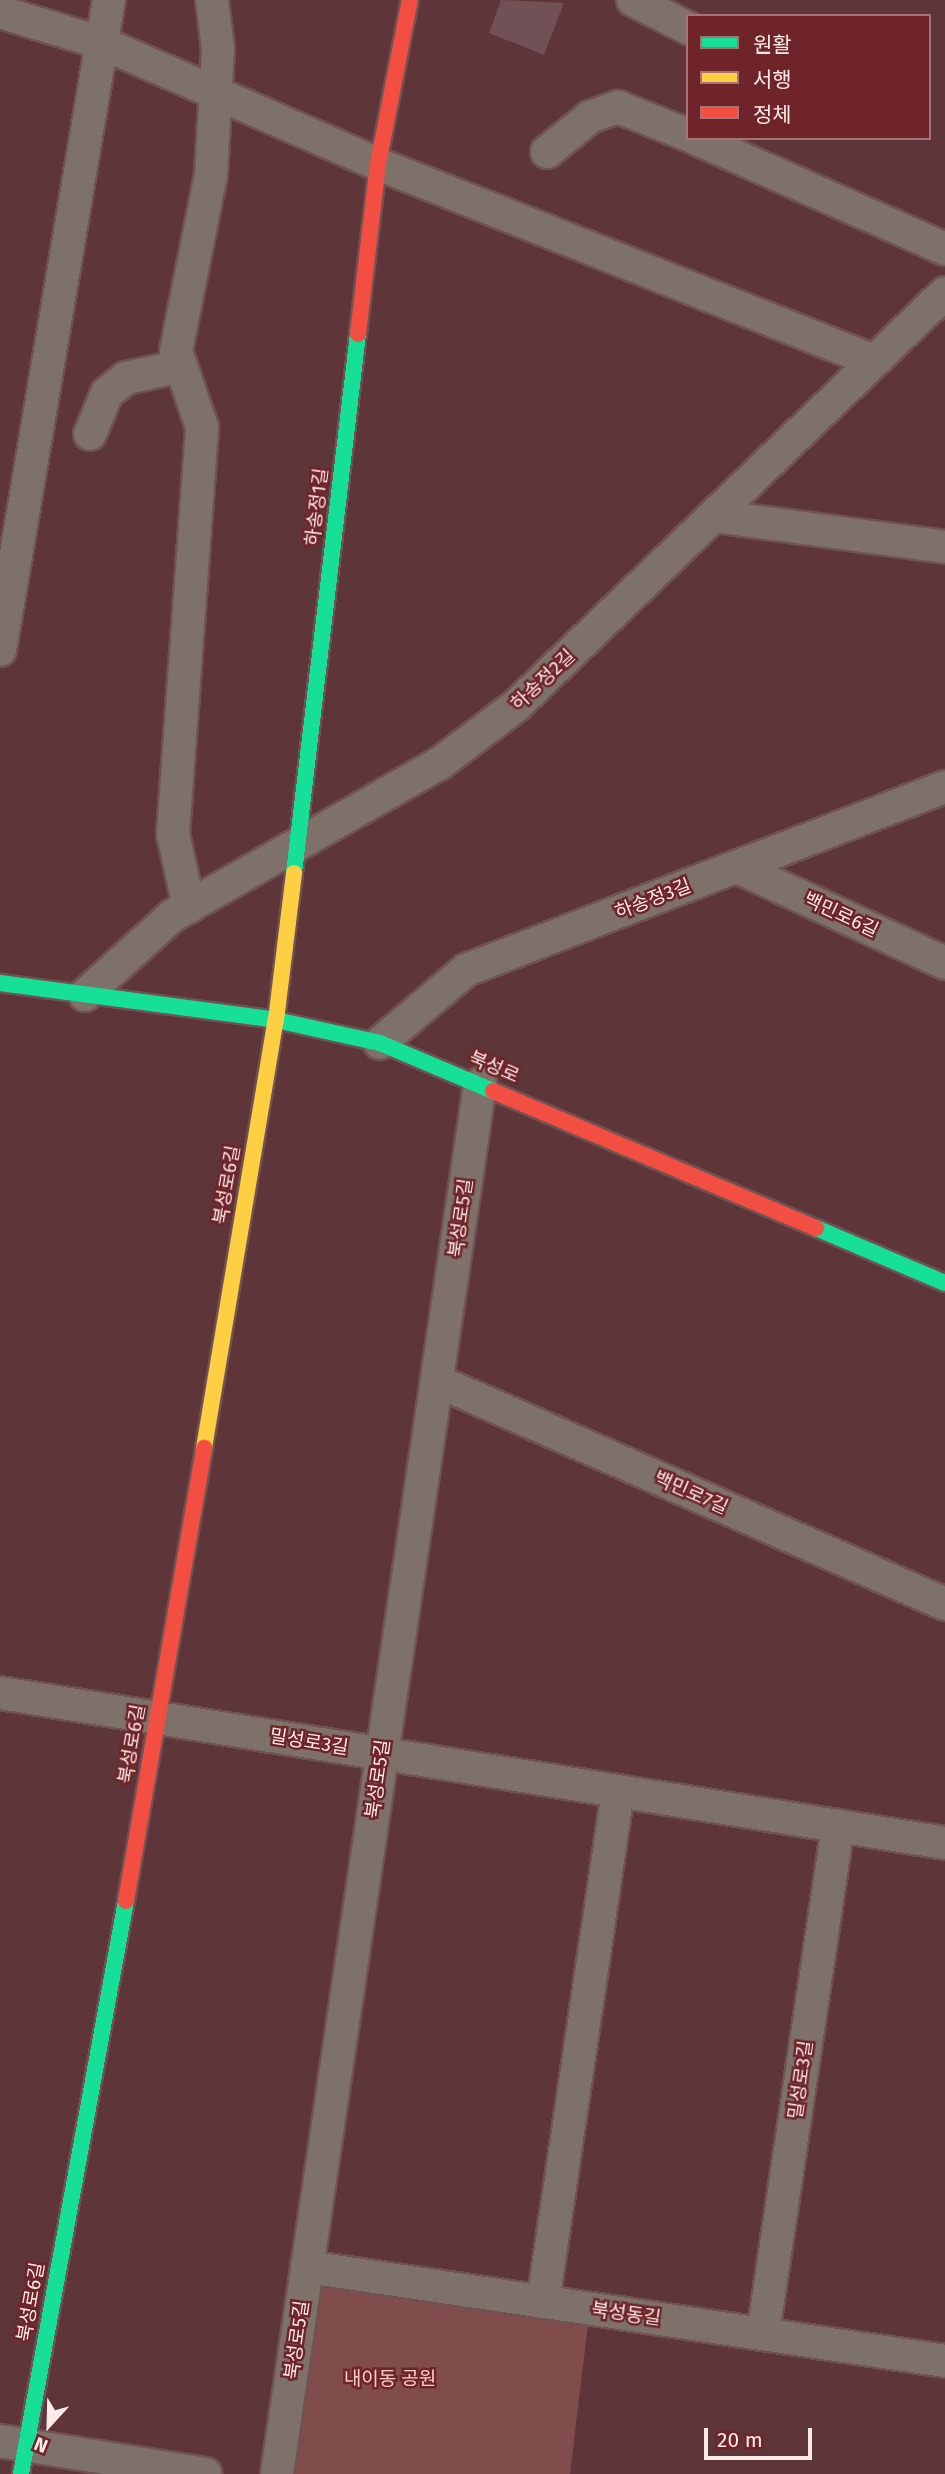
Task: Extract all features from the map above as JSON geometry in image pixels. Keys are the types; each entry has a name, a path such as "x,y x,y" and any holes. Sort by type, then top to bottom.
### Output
{"street":[{"path":"0,650 14,484 109,0"},
{"path":"189,907 173,834 202,427 176,351 211,175 218,49 212,0"},
{"name":"하송정1길","path":"275,1020 378,164 410,0"},
{"path":"633,0 686,27"},
{"path":"0,12 102,43 378,164 874,361"},
{"path":"547,152 590,117 618,107 686,134"},
{"path":"700,140 945,249"},
{"name":"하송정2길","path":"85,995 172,916 439,764 517,705 945,293"},
{"path":"90,434 107,393 125,378 181,366"},
{"path":"714,516 945,547"},
{"name":"하송정3길","path":"380,1043 466,970 945,787"},
{"name":"백민로6길","path":"737,867 945,962"},
{"name":"북성로","path":"0,983 275,1020 380,1043 945,1283"},
{"name":"북성로6길","path":"16,2454 159,1718 275,1020"},
{"name":"북성로5길","path":"277,2474 480,1084"},
{"name":"백민로7길","path":"437,1381 945,1604"},
{"name":"밀성로3길","path":"0,1693 945,1843"},
{"path":"543,2302 618,1791"},
{"name":"밀성로3길","path":"763,2334 838,1826"},
{"name":"북성동길","path":"307,2267 945,2361"},
{"path":"16,2454 205,2474"}],"green space":[{"name":"내이동 공원","path":"307,2267 589,2316 570,2474 277,2474"}],"building":[{"path":"501,0 564,3 544,55 489,33"}],"traffic: fast":[{"path":"294,873 358,334"},
{"path":"0,983 276,1020 380,1043 493,1091"},
{"path":"816,1228 945,1283"},
{"path":"21,2474 126,1901"}],"traffic: slow":[{"path":"204,1448 276,1020 294,873"}],"traffic: jam":[{"path":"358,334 378,164 410,0"},
{"path":"493,1091 816,1228"},
{"path":"126,1901 204,1448"}]}
